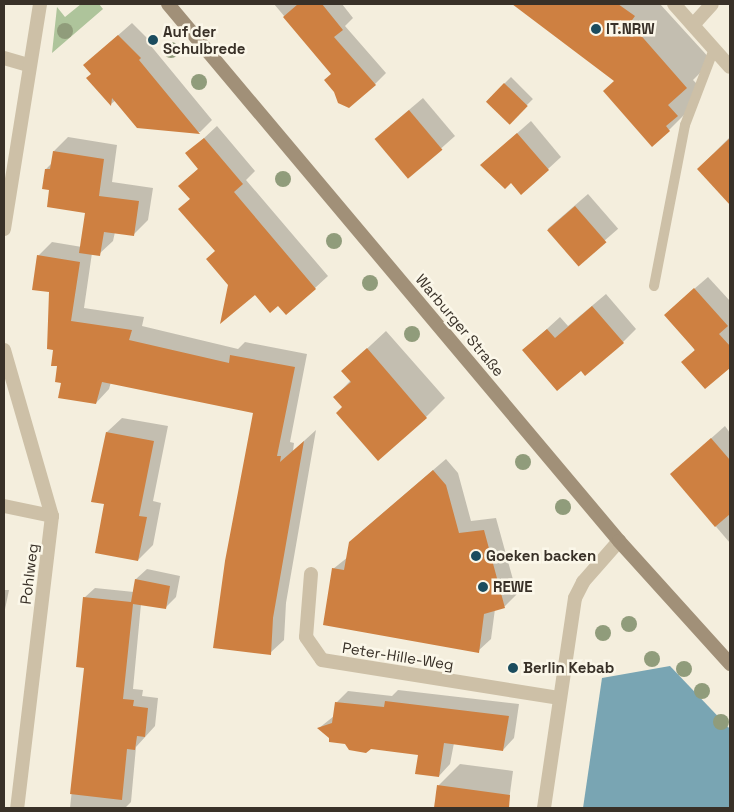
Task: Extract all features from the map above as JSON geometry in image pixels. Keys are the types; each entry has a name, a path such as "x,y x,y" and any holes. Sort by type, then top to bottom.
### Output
{"main road":[{"name":"Warburger Straße","path":"168,4 619,541 730,664"}],"street":[{"path":"4,229 40,4"},
{"path":"674,4 730,67"},
{"path":"693,24 712,4"},
{"path":"4,58 29,65"},
{"name":"Pohlweg","path":"4,350 52,516 17,808"},
{"path":"4,506 52,516"},
{"path":"544,808 575,598 583,582 619,541"},
{"name":"Peter-Hille-Weg","path":"311,574 306,637 322,660 560,698"}],"lane":[{"path":"654,286 684,125 714,49"}],"green space":[{"path":"81,4 99,4 103,9 52,53 57,7 65,17"}],"water":[{"path":"670,666 730,729 730,808 583,808 602,678"}],"building":[{"path":"298,4 322,4 343,30 334,37 376,85 349,108 338,103 334,92 324,80 331,74 283,17"},
{"path":"512,4 618,4 635,16 630,23 687,88 668,105 678,116 666,126 670,131 652,147 603,91 614,81"},
{"path":"118,35 141,58 139,60 200,134 137,128 112,98 111,106 86,78 91,74 83,65"},
{"path":"504,83 528,106 510,125 486,102"},
{"path":"409,110 442,150 408,179 375,139"},
{"path":"517,133 549,170 521,195 511,183 505,189 480,165"},
{"path":"204,138 243,184 234,192 316,289 286,315 278,306 270,313 255,295 220,324 228,285 206,259 215,251 178,209 190,199 178,186 198,169 185,153"},
{"path":"730,138 730,205 697,169"},
{"path":"53,151 104,159 99,196 139,201 134,236 104,232 100,256 79,253 85,213 47,207 49,190 42,189 45,169 50,169"},
{"path":"575,206 606,242 579,267 547,230"},
{"path":"37,255 80,262 71,321 132,330 129,340 229,363 230,355 295,367 277,456 281,456 280,462 304,441 273,618 271,655 213,648 225,561 253,413 102,382 96,404 58,398 61,383 55,382 57,366 51,366 53,350 47,349 49,292 32,290"},
{"path":"694,288 728,326 719,334 730,346 730,368 705,389 681,362 695,350 664,315"},
{"path":"592,306 624,343 585,376 581,371 557,391 522,350 547,329 555,338"},
{"path":"367,348 427,418 378,461 336,413 342,407 333,397 351,382 341,371"},
{"path":"106,432 154,441 139,516 147,517 138,561 95,553 104,504 91,502"},
{"path":"711,438 730,460 730,514 715,527 670,474"},
{"path":"433,470 446,485 459,533 484,530 505,608 484,614 479,653 323,625 332,568 344,570 349,542"},
{"path":"135,579 170,586 166,609 133,604 123,699 134,700 133,706 148,708 145,737 137,736 135,750 127,749 122,800 70,794 84,668 76,667 83,597 131,602"},
{"path":"385,701 509,716 503,751 444,743 439,777 415,774 418,755 371,749 366,753 349,750 345,744 329,742 329,738 317,728 332,723 335,702 384,707"},
{"path":"437,785 510,795 509,808 434,808"}],"place":[{"name":"IT.NRW","path":"596,29"},
{"name":"Auf der Schulbrede","path":"153,40"},
{"name":"Goeken backen","path":"476,556"},
{"name":"REWE","path":"483,587"},
{"name":"Berlin Kebab","path":"513,668"}]}
